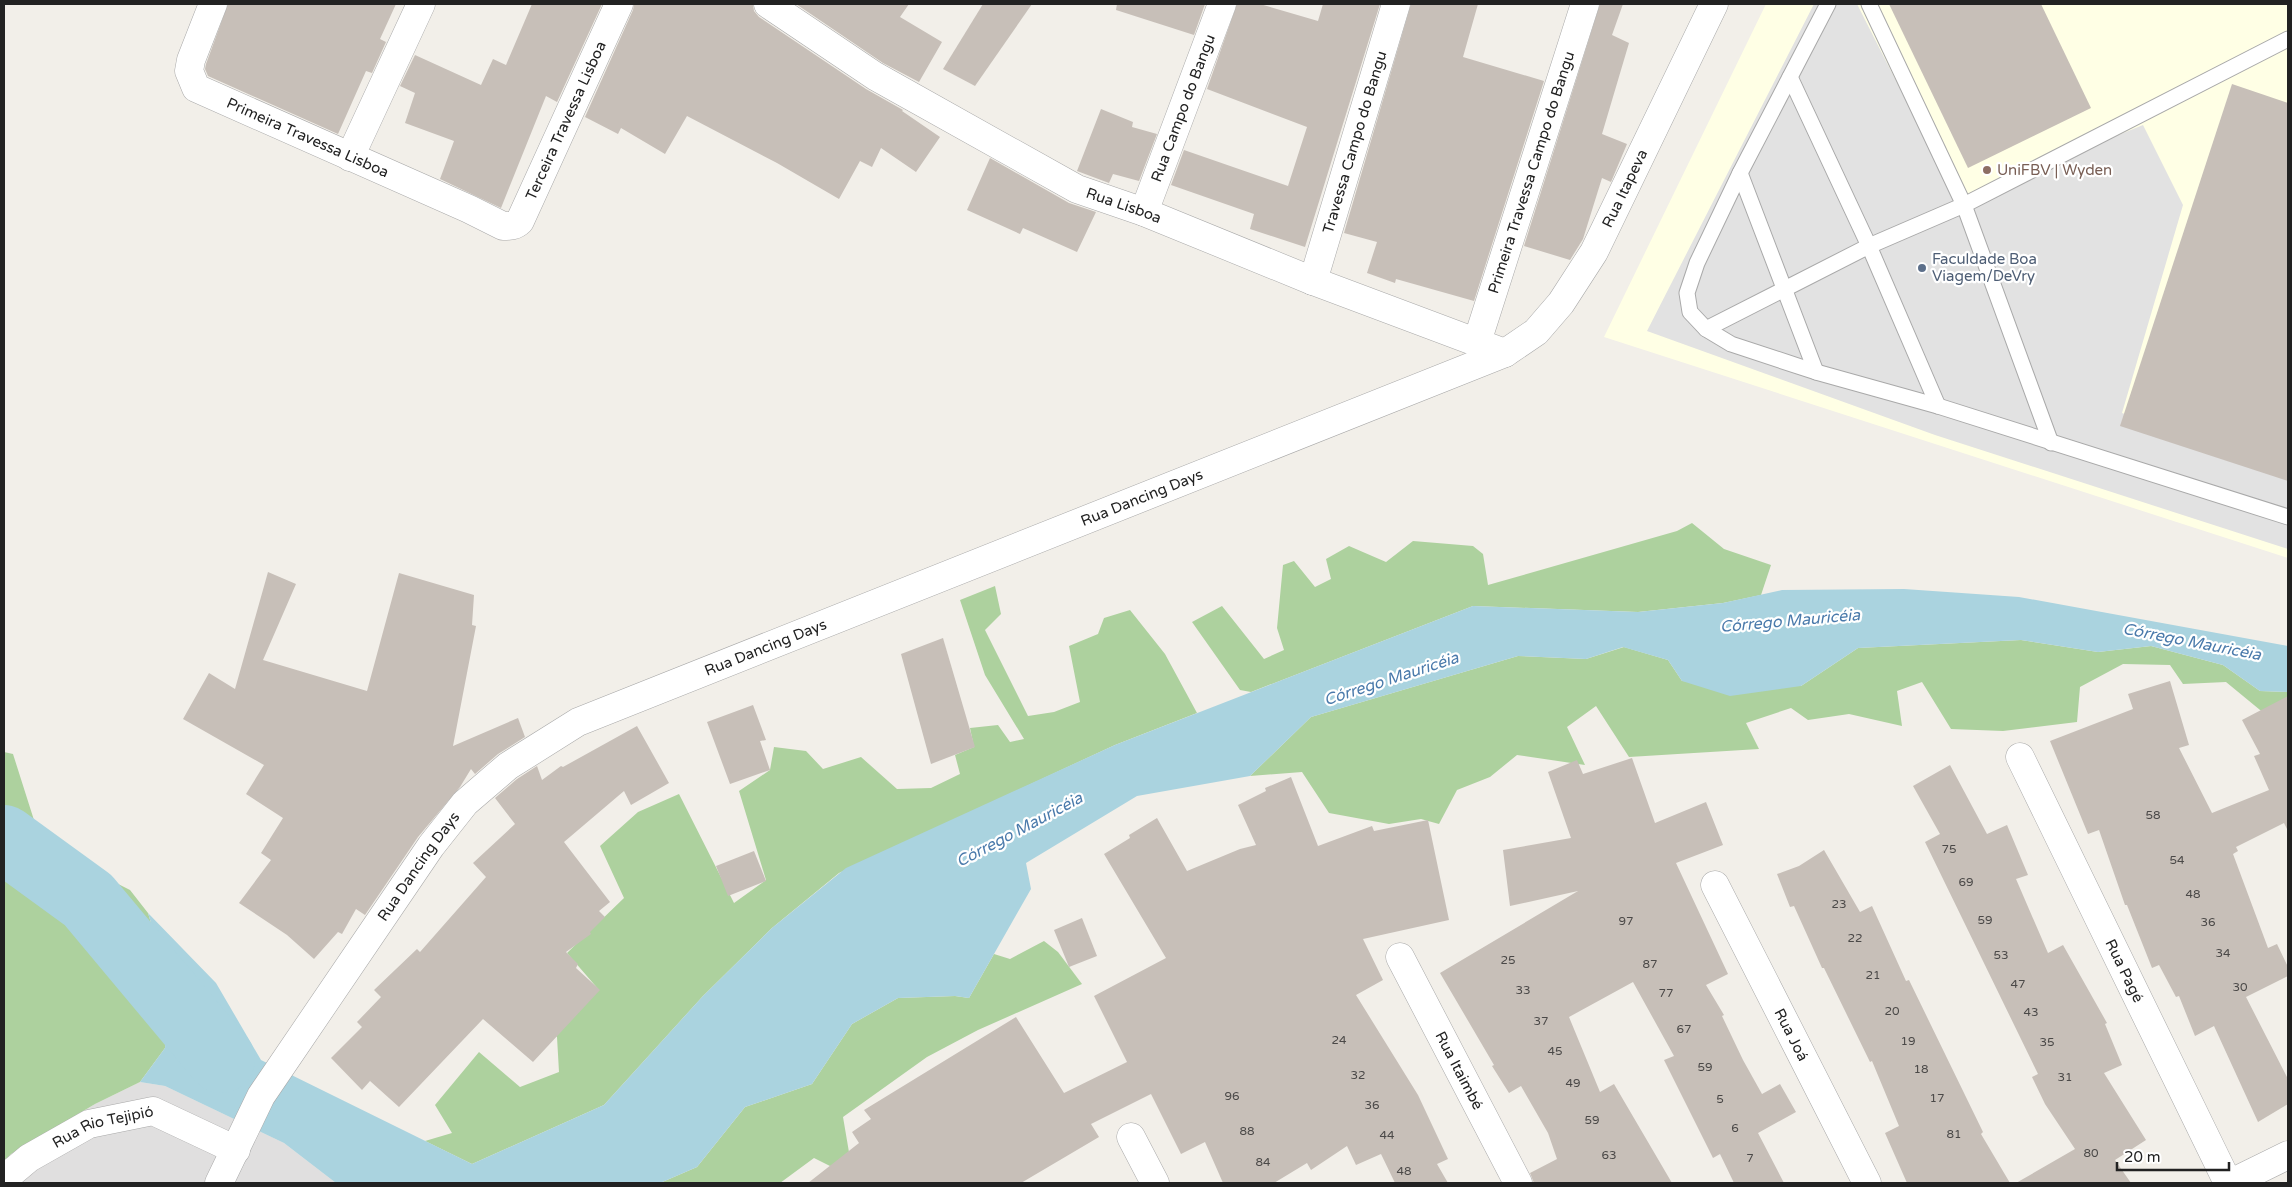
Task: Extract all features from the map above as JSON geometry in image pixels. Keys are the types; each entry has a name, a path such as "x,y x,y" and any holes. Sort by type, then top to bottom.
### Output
{"street":[{"name":"Primeira Travessa Lisboa","path":"213,4 191,60 189,70 196,88 469,209 503,226"},
{"path":"350,157 421,4"},
{"name":"Terceira Travessa Lisboa","path":"503,226 516,225 520,221 618,4"},
{"name":"Rua Lisboa","path":"768,4 875,76 1077,188 1144,212 1314,281 1478,342 1505,354"},
{"name":"Rua Campo do Bangu","path":"1144,212 1222,4"},
{"name":"Travessa Campo do Bangu","path":"1314,281 1396,4"},
{"name":"Primeira Travessa Campo do Bangu","path":"1478,342 1584,4"},
{"name":"Rua Itapeva","path":"1505,354 1536,332 1561,304 1594,252 1714,4"},
{"name":"Rua Dancing Days","path":"220,1183 261,1096 431,846 465,803 508,766 578,722 1505,354"},
{"name":"Rua Pagé","path":"2020,758 2229,1183"},
{"name":"Rua Joá","path":"1715,886 1867,1183"},
{"name":"Rua Itaimbé","path":"1400,957 1518,1183"},
{"name":"Rua Rio Tejipió","path":"4,1179 29,1158 89,1124 153,1112 240,1141"},
{"path":"1131,1137 1155,1183"},
{"path":"2229,1183 2288,1155"}],"lane":[{"path":"1828,4 1740,173 1697,263 1687,293 1690,312 1706,329 1731,344 1816,372 1938,406 2288,517"},
{"path":"1869,4 1964,205 2051,443"},
{"path":"1706,329 1870,246 1964,205 2288,39"},
{"path":"1790,77 1870,246 1938,406"},
{"path":"1740,173 1816,372"}],"shaded area":[{"name":"UniFBV | Wyden","path":"1766,4 2288,4 2288,558 1604,337"},
{"name":"Faculdade Boa Viagem/DeVry","path":"1814,4 1857,4 1957,201 2143,125 2183,205 2122,413 2288,474 2288,549 1935,435 1647,331"},
{"path":"140,1082 165,1086 284,1143 336,1183 4,1183 4,1161 11,1154 95,1104"}],"green space":[{"path":"1692,523 1724,549 1771,565 1761,595 1723,603 1638,612 1473,606 1251,692 1240,690 1192,622 1222,606 1264,659 1284,650 1277,628 1283,565 1294,561 1315,587 1331,579 1326,559 1349,546 1386,562 1413,541 1473,546 1483,554 1488,585 1677,531"},
{"path":"995,586 1001,614 985,630 1028,716 1054,712 1080,702 1069,646 1098,634 1104,618 1130,610 1165,654 1197,713 1115,745 839,873 772,928 703,996 604,1105 472,1164 425,1141 452,1133 435,1105 479,1052 520,1087 559,1072 557,1037 498,978 599,990 567,953 624,898 600,846 638,812 679,794 734,903 766,880 739,791 770,770 774,747 806,751 823,769 861,757 897,789 931,788 960,774 955,755 974,747 970,728 998,725 1010,742 1024,739 985,675 960,600"},
{"path":"2021,640 2098,652 2151,646 2223,665 2260,691 2288,692 2288,733 2226,682 2183,684 2170,665 2123,664 2080,687 2077,722 2003,731 1951,729 1922,682 1897,691 1902,726 1849,714 1808,720 1791,708 1746,723 1759,749 1629,757 1596,706 1567,727 1585,765 1517,755 1490,777 1457,790 1439,824 1421,819 1389,824 1329,813 1302,772 1250,776 1311,717 1518,656 1586,659 1624,647 1668,660 1682,681 1801,686 1858,648"},
{"path":"4,752 13,754 40,839 65,857 130,890 148,913 160,953 160,993 167,1019 165,1048 140,1082 95,1104 11,1154 4,1161"},
{"path":"1044,941 1058,952 1082,984 978,1030 927,1057 843,1117 851,1164 830,1166 814,1158 780,1183 660,1183 697,1167 745,1107 812,1084 852,1024 898,998 955,996 969,998 994,954 1010,959"}],"water":[{"name":"Córrego Mauricéia","path":"1904,589 2019,597 2288,646 2288,692 2260,691 2223,665 2151,646 2098,652 2021,640 1858,648 1801,686 1730,696 1682,681 1668,660 1623,647 1586,659 1518,656 1311,717 1250,776 1137,796 1026,863 1031,889 969,998 955,996 898,998 852,1024 812,1084 745,1107 697,1167 660,1183 336,1183 284,1143 165,1086 140,1082 165,1048 167,1019 162,1001 160,953 148,913 216,983 261,1060 472,1164 604,1105 703,996 772,928 846,868 1115,745 1473,606 1638,612 1723,603 1782,590"}],"building":[{"path":"228,4 396,4 380,39 386,42 372,73 366,71 338,134 208,76 205,69 206,64"},
{"path":"532,4 602,4 557,102 546,96 501,208 440,179 454,141 405,123 415,93 400,86 415,55 481,85 493,59 506,65"},
{"path":"634,4 753,4 754,11 759,17 866,89 903,110 940,137 916,172 881,148 872,167 860,161 839,199 777,163 687,116 665,154 621,128 618,134 585,117"},
{"path":"796,4 909,4 900,17 942,42 919,82 883,63"},
{"path":"983,4 1032,4 975,86 943,69"},
{"path":"1117,4 1205,4 1194,35 1116,10"},
{"path":"1237,4 1260,4 1318,21 1323,4 1380,4 1305,247 1250,229 1254,214 1171,185 1184,150 1288,186 1307,127 1207,89"},
{"path":"1411,4 1478,4 1463,57 1544,81 1474,301 1396,279 1395,283 1367,273 1377,242 1344,233"},
{"path":"1600,4 1623,4 1612,35 1629,43 1602,134 1627,144 1611,182 1602,178 1583,239 1570,260 1524,246"},
{"path":"1889,4 2041,4 2091,108 1968,168"},
{"path":"2232,84 2288,103 2288,481 2120,426"},
{"path":"1101,109 1133,122 1132,127 1157,134 1139,181 1113,174 1109,183 1077,171"},
{"path":"990,158 1069,203 1096,212 1077,252 1023,228 1020,234 967,210"},
{"path":"268,572 296,584 263,660 367,691 399,573 474,595 472,625 476,626 453,746 518,718 525,737 498,754 475,774 471,769 460,787 418,837 365,915 356,909 342,934 338,932 314,959 287,935 239,903 271,860 261,853 283,818 246,794 264,765 183,719 209,673 235,689"},
{"path":"943,638 975,747 931,764 901,654"},
{"path":"2170,681 2189,745 2179,748 2212,813 2269,790 2254,756 2260,754 2242,720 2288,696 2288,831 2284,823 2236,847 2238,851 2233,854 2268,948 2277,944 2288,967 2288,976 2246,997 2288,1079 2288,1104 2258,1122 2214,1026 2195,1036 2179,996 2176,997 2159,965 2152,968 2127,905 2125,905 2099,830 2088,834 2050,741 2133,709 2128,694"},
{"path":"753,705 766,740 760,741 770,770 730,784 707,722"},
{"path":"637,726 669,783 631,805 624,791 564,842 610,902 599,911 605,917 590,932 591,934 566,952 578,964 576,968 600,990 533,1062 483,1019 399,1107 370,1081 362,1090 331,1058 362,1027 357,1022 381,997 374,990 417,949 420,952 486,877 473,863 515,824 495,798 517,779 537,766 542,780 561,766 563,767"},
{"path":"1632,758 1655,823 1706,802 1723,845 1676,863 1728,974 1706,985 1724,1015 1722,1016 1743,1060 1762,1094 1780,1084 1796,1112 1758,1133 1784,1183 1734,1183 1720,1154 1713,1158 1664,1060 1674,1056 1633,982 1569,1017 1600,1092 1614,1084 1672,1183 1534,1183 1530,1173 1557,1159 1548,1133 1521,1086 1509,1093 1440,973 1578,891 1510,906 1503,850 1571,838 1548,772 1577,760 1583,774"},
{"path":"1950,765 1987,834 2007,825 2028,875 2016,879 2048,953 2063,945 2107,1023 2105,1024 2122,1065 2104,1073 2146,1140 2115,1160 2131,1183 2016,1183 2075,1149 2045,1104 2032,1077 2038,1074 1925,842 1940,834 1913,786"},
{"path":"1291,777 1318,846 1372,826 1374,831 1428,820 1449,920 1363,939 1383,980 1356,995 1418,1095 1448,1159 1437,1164 1448,1183 1395,1183 1381,1154 1356,1165 1347,1146 1311,1170 1307,1163 1274,1183 1223,1183 1205,1142 1181,1154 1151,1094 1091,1124 1099,1137 1021,1183 808,1183 859,1143 852,1132 871,1119 864,1110 1016,1017 1064,1093 1127,1062 1094,996 1166,958 1104,854 1130,838 1129,835 1157,818 1187,871 1240,849 1256,845 1238,805 1266,791 1265,788"},
{"path":"1824,850 1860,912 1872,906 1906,981 1909,980 1983,1132 1981,1134 2010,1183 1907,1183 1885,1133 1899,1126 1872,1061 1870,1062 1824,968 1822,968 1794,906 1790,907 1777,874 1799,866"},
{"path":"754,851 766,881 728,896 716,866"},
{"path":"1082,918 1097,956 1069,967 1054,930"}],"waterway":[{"path":"4,839 88,900 221,1059"}],"place":[{"name":"UniFBV | Wyden","path":"1987,170"},
{"name":"Faculdade Boa Viagem/DeVry","path":"1922,268"}]}
